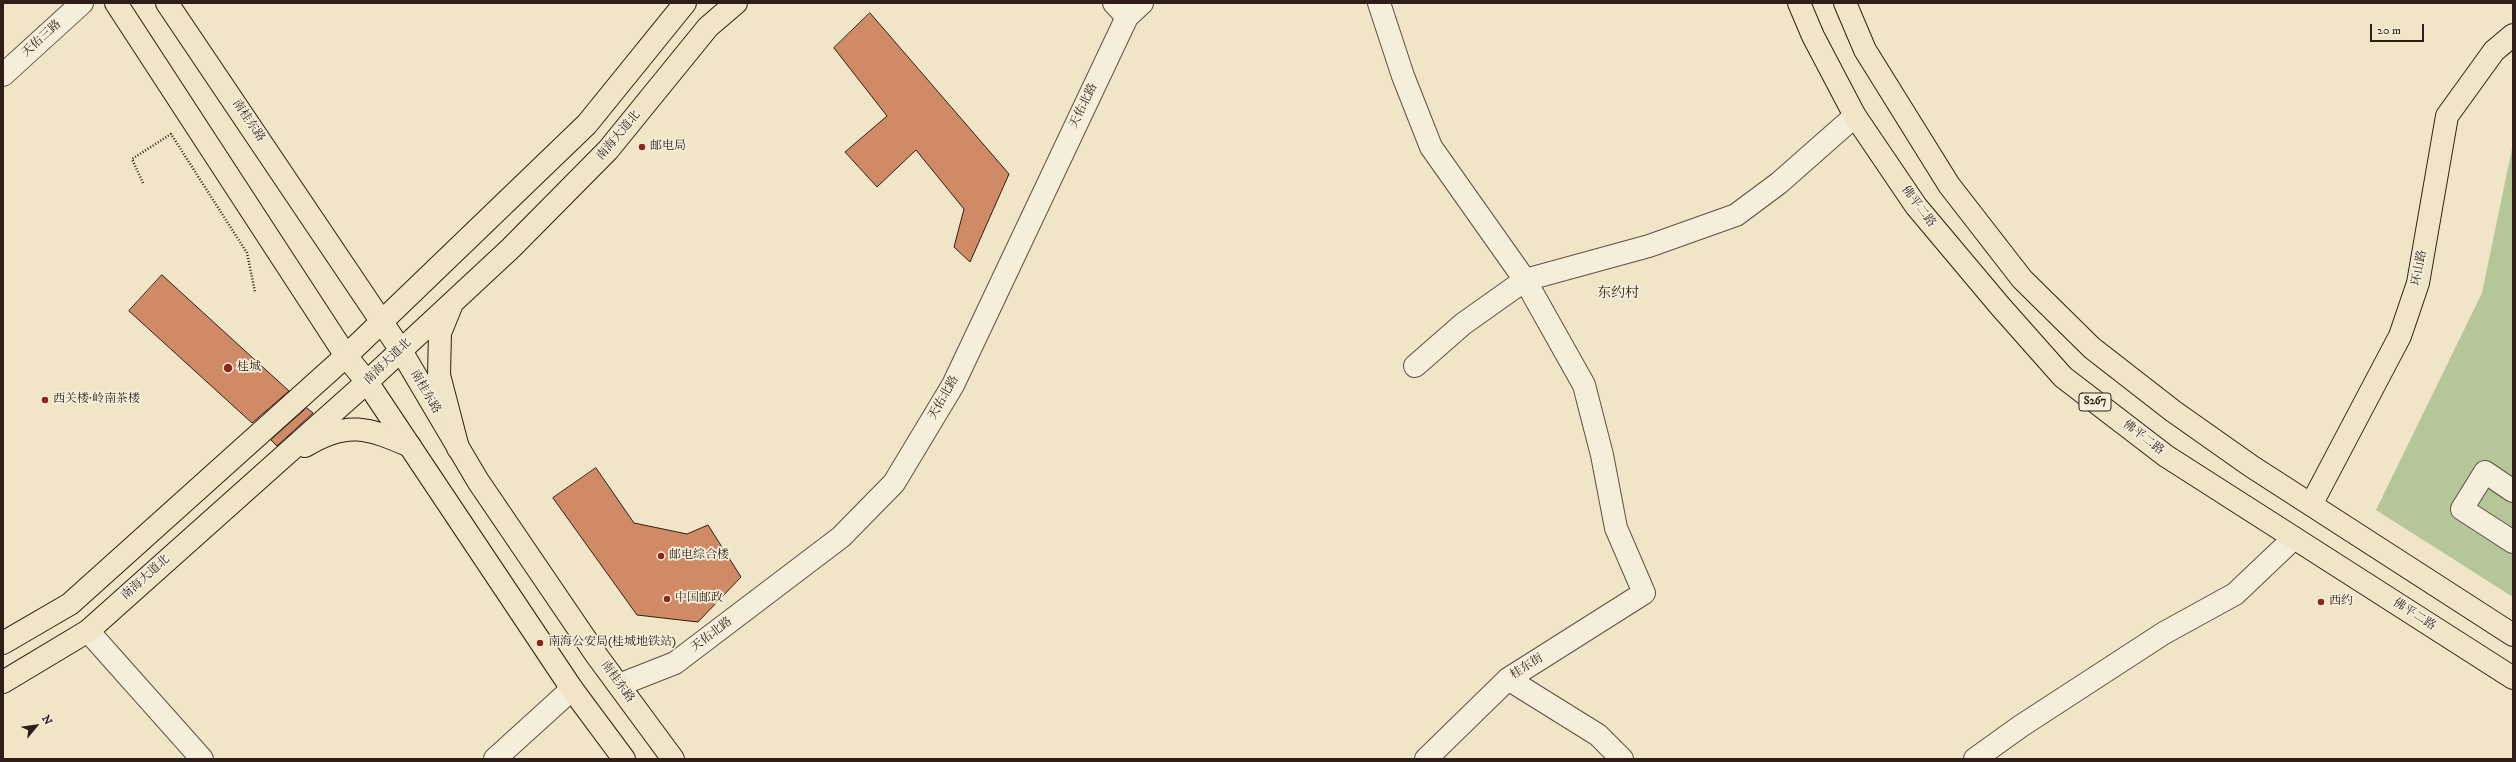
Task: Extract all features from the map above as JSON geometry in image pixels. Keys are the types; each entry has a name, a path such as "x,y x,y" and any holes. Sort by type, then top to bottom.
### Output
{"main road":[{"path":"116,3 346,356 367,382 572,689 624,759"},
{"name":"南桂东路","path":"167,3 251,125 400,349 478,482 619,685 673,759"},
{"path":"3,643 70,604 346,356 587,124 685,3"},
{"name":"南海大道北","path":"3,682 88,630 367,382 400,349 511,248 608,150 708,27 736,3"},
{"name":"佛平二路","path":"1799,3 1813,36 1855,116 1916,206 1995,301 2062,376 2166,456 2513,678"},
{"path":"1845,3 1865,50 1949,185 2022,279 2104,358 2250,466 2312,504 2513,635"},
{"name":"环山路","path":"2312,504 2400,336 2418,283 2447,116 2494,51 2513,35"},
{"path":"453,301 440,332 439,375 458,448"},
{"path":"272,467 313,441 350,428 375,431 410,446"}],"street":[{"name":"天佑三路","path":"3,75 82,3"},
{"path":"1379,3 1403,76 1431,147 1525,280"},
{"name":"天佑北路","path":"619,685 675,663 841,537 894,483 952,385 1128,8"},
{"path":"1416,366 1463,324 1525,280 1649,246 1736,215 1778,183 1855,116"},
{"name":"桂东街","path":"1426,759 1508,679 1644,593 1616,528 1602,454 1584,385 1525,280"},
{"path":"2513,491 2485,472 2462,509 2513,542"},
{"path":"1975,759 2021,726 2164,633 2234,594 2294,538"},
{"path":"88,630 202,759"},
{"path":"1508,679 1598,735 1622,759"},
{"path":"495,759 572,689"}],"path":[{"path":"143,183 132,159 171,134 247,252 254,292"}],"green space":[{"path":"2513,144 2513,597 2376,510 2482,293"}],"building":[{"path":"870,13 1009,174 970,262 954,247 964,209 916,150 877,187 845,152 887,116 834,48"},
{"name":"桂城","path":"162,275 289,391 252,423 129,311"},
{"path":"307,408 313,413 277,446 271,440"},
{"name":"邮电综合楼","path":"596,468 634,523 687,534 708,525 741,577 698,622 637,615 553,498"}],"place":[{"name":"邮电局","path":"642,147"},
{"name":"桂城","path":"228,368"},
{"name":"西关楼·岭南茶楼","path":"45,400"},
{"name":"邮电综合楼","path":"661,556"},
{"name":"中国邮政","path":"667,599"},
{"name":"西约","path":"2321,602"},
{"name":"南海公安局(桂城地铁站)","path":"540,643"}],"district":[{"name":"东约村","path":"1618,294"}]}
